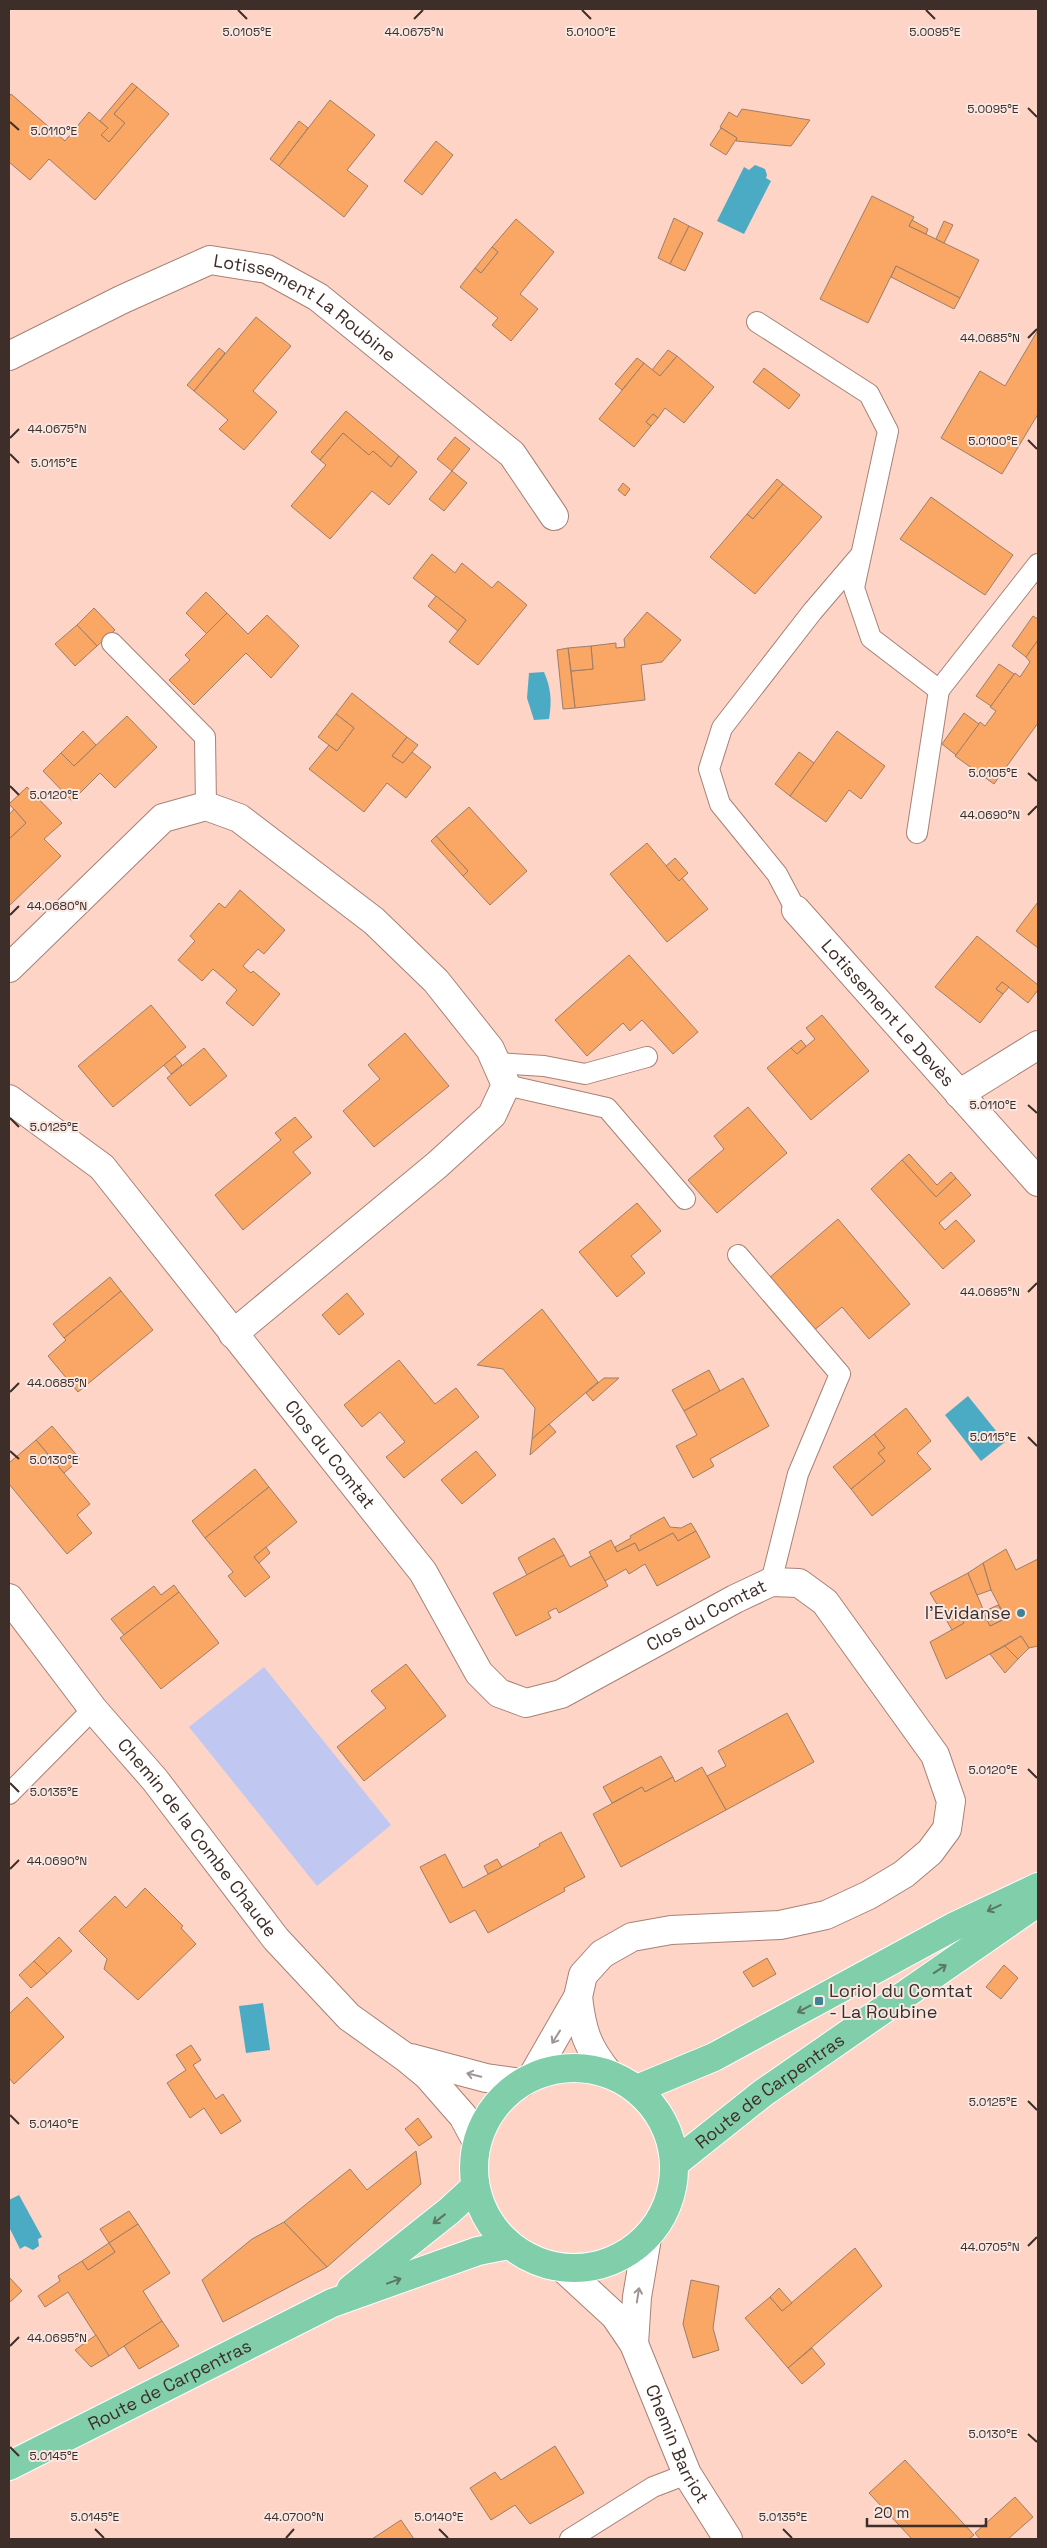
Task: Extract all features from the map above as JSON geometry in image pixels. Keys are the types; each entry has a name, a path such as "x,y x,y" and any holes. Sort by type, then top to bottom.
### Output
{"main road":[{"path":"636,2089 714,2057 953,1927 1038,1887"},
{"name":"Route de Carpentras","path":"675,2163 763,2093 1038,1902"},
{"path":"570,2068 609,2074 636,2089 656,2109 669,2135 675,2163 672,2190 663,2216 647,2238 630,2252 609,2263 587,2268 564,2269 544,2265 525,2257 509,2245 493,2228 482,2208 475,2187 474,2164 477,2142 484,2124 494,2108 506,2094 527,2080 570,2068"},
{"path":"332,2304 449,2211 475,2187"},
{"path":"332,2304 478,2251 509,2245"},
{"name":"Route de Carpentras","path":"9,2466 332,2304"}],"street":[{"name":"Lotissement La Roubine","path":"9,356 123,299 210,260 267,269 318,298 512,454 554,516"},
{"path":"9,968 163,818 206,806 239,818 374,921 436,981 490,1049 501,1074 492,1115 233,1334"},
{"name":"Lotissement Le Devès","path":"796,910 1038,1182"},
{"path":"959,1094 1038,1045"},
{"name":"Clos du Comtat","path":"9,1099 102,1167 423,1572 479,1672 499,1693 526,1703 561,1694 735,1599 771,1582 799,1583 825,1602 868,1659 935,1755 951,1801 947,1829 930,1852 904,1874 869,1895 826,1915 780,1925 671,1930 632,1937 602,1954 583,1975 578,1997 527,2080"},
{"name":"Chemin de la Combe Chaude","path":"9,1598 93,1709 155,1780 276,1938 349,2017 405,2057 452,2100 477,2142"},
{"name":"Clos du Comtat","path":"578,1997 582,2030 593,2054 609,2074"},
{"name":"Chemin de la Combe Chaude","path":"405,2057 486,2078 527,2080"},
{"name":"Chemin Barriot","path":"634,2344 637,2297 647,2238"},
{"name":"Chemin Barriot","path":"564,2269 615,2316 634,2344 687,2474 728,2539"}],"lane":[{"path":"757,322 870,394 888,431 854,588 871,638 939,690"},
{"path":"796,910 778,874 720,804 709,769 722,728 812,612 862,553"},
{"path":"917,833 939,690 1038,564"},
{"path":"112,643 205,737 206,806"},
{"path":"501,1074 544,1066 584,1074 647,1057"},
{"path":"501,1074 607,1108 685,1199"},
{"path":"738,1256 840,1374 798,1474 771,1582"},
{"path":"9,1794 93,1709"},
{"path":"570,2539 653,2487 687,2474"}],"shaded area":[{"path":"755,165 765,169 766,178 771,181 744,234 717,221 744,167 749,170"},
{"path":"544,672 550,695 549,719 534,720 527,698 529,673"},
{"path":"968,1396 1005,1442 981,1461 945,1415"},
{"path":"264,1667 391,1825 317,1886 189,1727"},
{"path":"263,2003 270,2050 246,2053 239,2006"},
{"path":"19,2195 42,2237 38,2239 39,2246 33,2250 25,2246 20,2249 9,2227 9,2200"}],"building":[{"path":"132,83 137,87 114,114 125,123 109,142 101,135 108,128 100,121"},
{"path":"137,87 169,114 95,200 49,159 30,180 9,162 9,97 11,94 65,141 89,112 108,128 101,135 109,142 125,123 114,114"},
{"path":"330,100 375,135 347,170 368,186 344,217 279,166"},
{"path":"742,109 810,120 791,146 736,141 737,138 720,127 729,112 737,117"},
{"path":"299,121 308,128 279,166 270,159"},
{"path":"721,128 737,138 726,155 710,145"},
{"path":"436,141 453,155 422,195 404,181"},
{"path":"872,196 914,217 909,226 979,260 960,298 896,266 868,323 820,299"},
{"path":"674,218 689,226 670,264 658,258"},
{"path":"516,219 554,252 520,294 538,309 511,341 492,325 498,318 460,287 475,268 481,273 498,252 492,247"},
{"path":"912,220 928,229 926,234 909,226"},
{"path":"944,221 953,225 944,243 936,239"},
{"path":"689,226 703,233 685,271 670,264"},
{"path":"492,247 498,252 481,273 475,268"},
{"path":"896,266 960,298 954,309 891,277"},
{"path":"256,317 291,346 253,391 277,412 244,450 219,429 228,420 194,391"},
{"path":"1038,330 1038,414 1002,474 941,438 980,371 1005,386"},
{"path":"219,348 225,353 194,391 187,385"},
{"path":"668,350 677,356 660,376 652,370"},
{"path":"677,356 714,387 684,423 665,408 658,418 653,414 646,422 651,426 634,447 599,419 644,363 660,376"},
{"path":"637,358 644,363 622,390 615,384"},
{"path":"764,368 800,395 789,409 753,382"},
{"path":"346,411 399,456 391,467 373,451 369,455 343,433 320,460 311,452"},
{"path":"653,414 658,418 651,426 646,422"},
{"path":"343,433 369,455 373,451 391,467 399,456 417,472 389,505 372,491 330,539 291,506 326,465 320,460"},
{"path":"455,437 470,449 452,471 437,459"},
{"path":"452,471 467,483 444,511 429,499"},
{"path":"777,479 783,484 753,519 747,514"},
{"path":"623,483 630,489 625,496 618,490"},
{"path":"783,484 822,517 755,594 710,557 747,514 753,519"},
{"path":"931,497 1013,555 985,595 900,539"},
{"path":"432,554 455,573 462,563 492,588 498,581 527,605 478,665 449,642 466,620 413,578"},
{"path":"206,592 227,613 207,634 186,613"},
{"path":"436,596 466,620 458,631 428,606"},
{"path":"94,608 115,630 97,646 77,625"},
{"path":"647,612 681,640 662,662 641,665 645,700 575,708 571,671 593,669 591,646 616,643 616,648 625,647 624,639"},
{"path":"227,613 248,634 267,615 299,646 271,678 246,653 194,705 169,680 190,660 185,655"},
{"path":"1033,616 1038,619 1038,640 1026,657 1012,646"},
{"path":"77,625 97,646 75,666 55,644"},
{"path":"1038,640 1038,723 994,784 955,756 980,722 985,726 996,711 990,707 1015,673 1020,677 1030,662 1026,657"},
{"path":"591,646 593,669 571,671 568,648"},
{"path":"568,648 575,708 563,709 557,650"},
{"path":"999,664 1014,674 991,706 976,696"},
{"path":"352,693 407,737 392,756 403,763 412,752 431,767 406,798 387,783 364,812 309,769 329,745 337,751 354,728 336,714"},
{"path":"964,713 979,724 956,755 942,744"},
{"path":"336,714 354,728 337,751 318,737"},
{"path":"127,716 157,747 115,788 100,773 72,801 43,771 61,753 74,766"},
{"path":"83,731 96,745 74,766 61,753"},
{"path":"837,731 885,766 861,799 849,790 826,822 790,796"},
{"path":"407,737 418,745 403,763 392,756"},
{"path":"799,752 814,763 790,796 775,784"},
{"path":"27,787 62,823 44,839 61,856 9,906 9,839 26,823 9,804"},
{"path":"469,807 527,871 490,905 463,876 468,871 436,836"},
{"path":"14,809 26,823 9,839 9,815"},
{"path":"436,836 468,871 463,876 431,841"},
{"path":"647,843 679,881 682,878 708,909 667,942 610,874"},
{"path":"675,858 688,873 679,881 666,866"},
{"path":"240,890 285,930 264,954 258,949 243,966 251,973 253,971 280,994 253,1026 226,1003 237,990 213,969 202,981 178,960 195,941 190,936 219,903 225,908"},
{"path":"1038,902 1038,948 1016,931"},
{"path":"977,936 1038,985 1038,990 1028,1003 1002,982 996,989 1003,994 980,1023 935,987"},
{"path":"629,955 698,1032 673,1054 642,1020 630,1031 623,1023 587,1056 555,1020"},
{"path":"1002,982 1009,987 1003,994 996,989"},
{"path":"151,1005 186,1047 113,1107 78,1066"},
{"path":"822,1015 869,1071 811,1120 767,1068 791,1048 797,1054 815,1039 806,1028"},
{"path":"405,1033 449,1086 374,1147 343,1111 380,1079 368,1065"},
{"path":"801,1040 806,1046 797,1054 791,1048"},
{"path":"204,1048 227,1076 190,1106 167,1078"},
{"path":"175,1056 182,1065 171,1074 164,1065"},
{"path":"748,1107 787,1153 717,1213 688,1180 724,1149 714,1136"},
{"path":"295,1117 312,1137 293,1152 311,1173 243,1230 215,1195 281,1140 275,1133"},
{"path":"909,1154 937,1185 951,1172 956,1178 936,1197 902,1160"},
{"path":"902,1160 936,1197 956,1178 971,1195 939,1223 945,1230 956,1220 975,1241 943,1269 871,1189"},
{"path":"637,1203 661,1231 631,1256 645,1273 617,1297 579,1252"},
{"path":"838,1219 910,1304 869,1339 842,1307 812,1332 768,1279"},
{"path":"110,1277 121,1291 64,1338 53,1324"},
{"path":"121,1291 153,1330 78,1392 48,1356 66,1340 64,1338"},
{"path":"347,1293 364,1314 339,1335 322,1315"},
{"path":"542,1309 598,1382 532,1439 535,1408 503,1369 477,1365"},
{"path":"399,1360 435,1404 456,1388 479,1417 404,1478 386,1457 405,1442 380,1412 362,1427 344,1405"},
{"path":"709,1370 720,1391 684,1411 672,1390"},
{"path":"604,1378 619,1378 593,1401 586,1393"},
{"path":"743,1378 769,1426 710,1459 714,1466 693,1478 676,1446 697,1435 684,1411"},
{"path":"906,1408 931,1441 917,1453 931,1469 872,1516 851,1489 885,1461 878,1453 885,1448 874,1434"},
{"path":"549,1424 556,1432 530,1455 532,1439"},
{"path":"52,1426 80,1459 64,1473 36,1440"},
{"path":"874,1434 885,1448 878,1453 885,1461 851,1489 833,1467"},
{"path":"36,1440 90,1504 77,1515 92,1533 67,1554 9,1484 9,1463"},
{"path":"476,1451 496,1475 462,1504 441,1480"},
{"path":"255,1469 269,1487 205,1538 192,1521"},
{"path":"269,1487 297,1522 254,1557 270,1577 245,1597 228,1576 233,1572 205,1538"},
{"path":"664,1517 670,1527 681,1528 691,1523 696,1531 678,1541 673,1533 639,1551 635,1543 617,1552 615,1547 631,1538 630,1536"},
{"path":"696,1531 710,1557 657,1586 645,1564 629,1574 626,1569 605,1581 589,1552 611,1540 617,1552 635,1543 639,1551 673,1533 678,1541"},
{"path":"554,1538 564,1555 527,1575 518,1558"},
{"path":"266,1547 270,1553 259,1563 254,1557"},
{"name":"l'Evidanse","path":"1006,1549 1016,1570 1038,1559 1038,1646 1029,1648 1021,1636 946,1679 930,1642 964,1623 955,1608 943,1614 930,1593 968,1573 990,1626 1006,1618 991,1590 983,1563"},
{"path":"564,1555 570,1567 591,1556 608,1586 559,1613 556,1608 548,1612 551,1618 516,1636 493,1593"},
{"path":"983,1563 991,1590 977,1595 968,1573"},
{"path":"174,1585 179,1592 124,1635 111,1619 154,1586 161,1595"},
{"path":"179,1592 219,1643 161,1689 120,1638"},
{"path":"998,1605 1006,1618 990,1626 983,1612"},
{"path":"955,1608 964,1623 952,1630 943,1614"},
{"path":"1021,1636 1029,1648 1018,1659 1005,1646"},
{"path":"1005,1646 1018,1659 1005,1673 990,1654"},
{"path":"406,1664 446,1716 364,1781 337,1747 386,1708 371,1691"},
{"path":"787,1713 814,1762 726,1810 707,1776 726,1766 718,1751"},
{"path":"661,1756 673,1777 645,1792 642,1787 612,1803 603,1787"},
{"path":"702,1767 726,1810 621,1867 593,1814 642,1787 645,1792 673,1777 675,1782"},
{"path":"561,1832 585,1877 564,1888 565,1891 488,1933 475,1910 450,1923 420,1867 445,1854 463,1888 540,1846 539,1844"},
{"path":"497,1859 502,1867 488,1874 484,1866"},
{"path":"145,1888 183,1926 181,1928 196,1944 138,2000 104,1969 107,1959 79,1931 115,1896 126,1908"},
{"path":"59,1937 72,1951 47,1974 34,1961"},
{"path":"767,1958 776,1974 753,1987 743,1972"},
{"path":"34,1961 47,1974 31,1988 19,1975"},
{"path":"1004,1965 1018,1978 1001,1999 986,1987"},
{"path":"27,1997 64,2037 14,2084 9,2078 9,2014"},
{"path":"191,2045 201,2060 193,2065 216,2099 223,2094 241,2121 221,2134 204,2108 190,2118 167,2083 186,2070 176,2055"},
{"path":"418,2118 432,2137 419,2146 405,2129"},
{"path":"416,2151 421,2184 327,2267 284,2222 350,2169 367,2190"},
{"path":"129,2211 138,2224 109,2243 100,2229"},
{"path":"284,2222 327,2267 223,2322 202,2280 252,2239"},
{"path":"138,2224 170,2273 143,2291 162,2321 109,2356 68,2292 45,2307 38,2296 60,2281 58,2276 82,2261 88,2270 115,2252 109,2243"},
{"path":"109,2243 115,2252 88,2270 82,2261"},
{"path":"855,2248 882,2286 788,2368 745,2318 770,2297 782,2311"},
{"path":"9,2277 22,2291 9,2303"},
{"path":"691,2280 719,2286 713,2328 719,2350 693,2358 683,2324"},
{"path":"779,2288 792,2303 782,2311 770,2297"},
{"path":"162,2321 179,2346 139,2369 124,2346"},
{"path":"96,2335 109,2356 91,2367 75,2350"},
{"path":"812,2348 825,2364 802,2384 788,2368"},
{"path":"555,2446 584,2493 530,2524 515,2505 491,2520 470,2488 495,2472 501,2480"},
{"path":"905,2460 974,2535 969,2539 912,2539 869,2493"},
{"path":"1015,2497 1033,2517 1008,2539 980,2539 975,2533"},
{"path":"401,2520 414,2539 372,2539"}],"place":[{"name":"l'Evidanse","path":"1021,1613"},
{"name":"Loriol du Comtat - La Roubine","path":"819,2001"}]}
